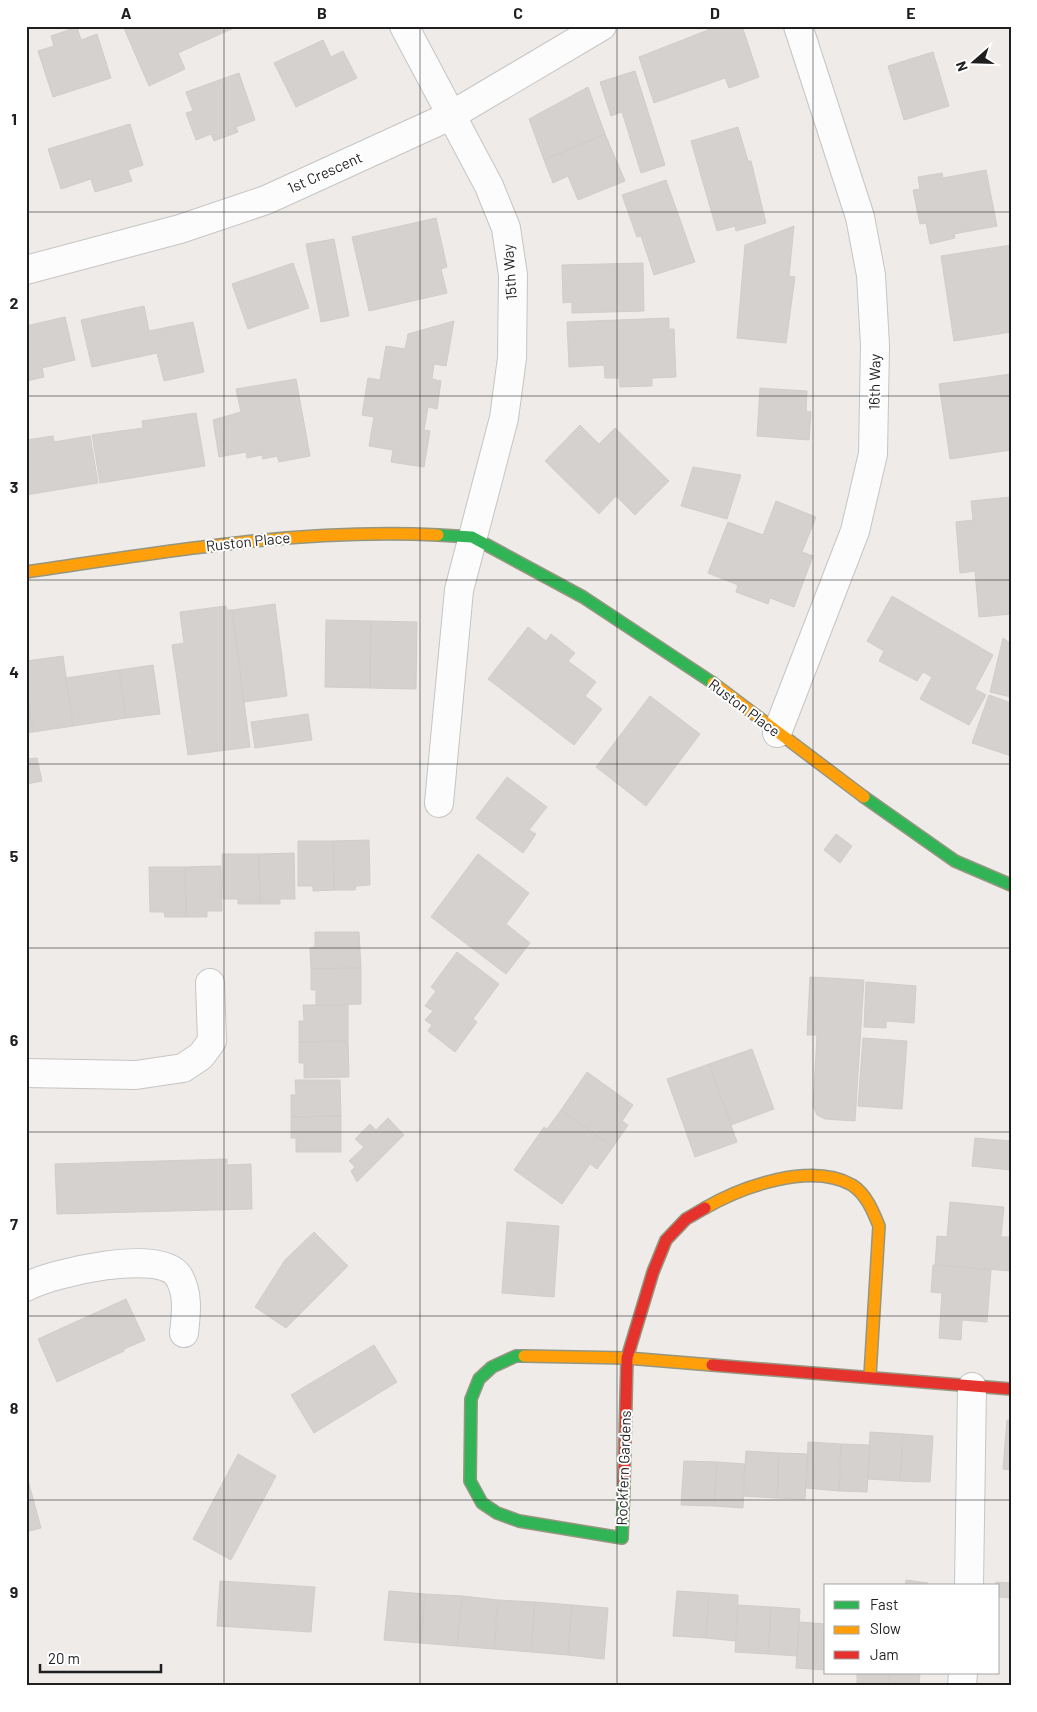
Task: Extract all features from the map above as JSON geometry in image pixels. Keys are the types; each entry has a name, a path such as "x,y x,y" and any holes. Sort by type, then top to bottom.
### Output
{"street":[{"name":"15th Way","path":"404,26 450,116 489,186 506,228 513,275 512,358 504,418 472,538"},
{"name":"1st Crescent","path":"26,270 180,229 266,200 450,116 602,26"},
{"name":"16th Way","path":"777,733 855,531 874,454 875,345 871,275 860,217 798,26"},
{"name":"Ruston Place","path":"26,572 233,542 328,534 381,532 472,538 583,597 622,622 718,687 885,813 955,861 1011,885"},
{"path":"439,803 459,590 472,538"},
{"path":"26,1073 136,1075 183,1068 201,1056 212,1041 210,983"},
{"name":"Rockfern Gardens","path":"870,1376 879,1226 871,1205 853,1186 829,1176 795,1176 744,1190 717,1201 686,1219 666,1240 653,1272 627,1358 622,1538 519,1521 497,1513 482,1503 470,1482 472,1399 479,1380 492,1366 516,1356 627,1358 870,1376 972,1387 1011,1389"},
{"path":"26,1287 62,1273 94,1267 139,1264 164,1266 179,1276 187,1300 184,1334"},
{"path":"968,1584 972,1387"}],"building":[{"path":"123,26 236,27 178,53 185,69 149,86"},
{"path":"707,26 742,26 759,77 729,88 725,78 654,103 639,57 708,30"},
{"path":"77,27 81,40 97,34 111,78 53,97 38,51 54,46 51,36"},
{"path":"323,40 331,57 343,51 357,78 296,107 274,63"},
{"path":"933,52 949,106 904,120 888,66"},
{"path":"635,71 665,165 641,173 622,112 611,116 600,82"},
{"path":"239,73 255,120 236,127 238,132 214,141 211,134 196,140 186,113 193,111 186,92"},
{"path":"588,87 605,134 544,160 529,119"},
{"path":"130,124 143,165 128,170 132,181 95,192 91,179 61,189 48,149"},
{"path":"738,127 748,161 751,161 766,223 736,231 735,226 717,231 691,141"},
{"path":"605,134 625,181 578,200 568,176 553,183 544,160"},
{"path":"986,170 997,226 954,234 955,238 930,244 926,223 920,224 913,190 920,189 918,177 942,173 943,178"},
{"path":"666,180 695,262 654,275 641,236 637,237 622,195"},
{"path":"436,218 447,267 441,269 447,293 369,311 352,237"},
{"path":"794,226 789,276 795,277 786,343 737,338 745,245"},
{"path":"334,239 349,316 321,322 306,244"},
{"path":"1011,245 1011,332 954,341 941,256"},
{"path":"293,263 309,308 248,329 232,284"},
{"path":"643,263 644,311 572,313 572,302 563,303 562,265"},
{"path":"144,306 149,331 193,322 204,372 164,381 157,353 92,367 81,320"},
{"path":"65,317 75,360 42,368 44,377 26,381 26,326"},
{"path":"669,318 669,329 674,329 676,377 652,378 652,386 620,387 619,378 605,378 604,365 569,367 567,322"},
{"path":"454,321 446,366 434,364 432,379 441,381 437,409 428,407 424,430 430,431 424,467 391,462 393,450 369,446 374,417 362,415 368,378 380,380 386,346 405,349 408,334"},
{"path":"1011,374 1011,450 950,459 939,384"},
{"path":"296,379 310,456 279,462 277,456 263,459 262,455 247,458 246,452 219,457 213,420 241,412 236,389"},
{"path":"760,388 807,391 806,411 811,412 809,440 757,436"},
{"path":"196,413 205,466 100,483 92,435 143,428 142,421"},
{"path":"580,425 599,444 615,428 669,481 635,515 616,496 599,514 545,461"},
{"path":"53,436 54,442 90,436 98,483 26,495 26,440"},
{"path":"693,467 741,475 727,519 681,506"},
{"path":"1011,497 1011,614 979,617 975,571 960,573 956,522 973,520 971,501"},
{"path":"776,501 816,517 802,552 813,556 794,607 770,598 768,604 736,592 738,585 708,573 728,522 763,535"},
{"path":"892,596 993,655 975,689 986,695 969,725 920,699 932,677 923,672 917,681 879,661 884,651 867,641"},
{"path":"275,604 287,696 244,702 232,610"},
{"path":"226,606 227,610 232,610 250,747 188,755 172,645 184,643 180,612"},
{"path":"326,620 371,621 370,688 325,687"},
{"path":"371,621 417,622 416,689 370,688"},
{"path":"528,627 546,641 551,634 575,653 568,661 596,682 585,696 602,709 574,745 488,679"},
{"path":"1003,638 1011,644 1011,697 990,692"},
{"path":"63,656 73,726 33,732 26,690 26,661"},
{"path":"153,665 160,714 126,718 119,670"},
{"path":"119,670 126,718 73,726 66,678"},
{"path":"26,690 33,732 26,733"},
{"path":"989,695 1011,703 1011,756 972,743"},
{"path":"650,696 700,734 646,806 596,767"},
{"path":"308,714 312,740 255,748 251,722"},
{"path":"37,758 42,781 26,784 26,759"},
{"path":"507,777 547,807 529,830 536,834 523,853 476,818"},
{"path":"836,834 852,846 840,863 824,850"},
{"path":"369,840 370,885 356,886 355,890 334,890 333,841"},
{"path":"298,841 333,841 334,890 313,891 313,886 298,886"},
{"path":"294,853 295,899 280,899 280,904 260,904 259,854"},
{"path":"222,854 259,854 260,904 238,904 238,899 223,899"},
{"path":"478,854 529,893 506,924 530,943 506,974 431,917"},
{"path":"221,866 222,911 207,911 207,917 186,917 185,867"},
{"path":"149,867 185,867 186,917 165,917 164,912 150,912"},
{"path":"315,932 359,932 361,968 311,969 310,948 315,947"},
{"path":"457,952 499,984 473,1019 477,1022 455,1052 428,1031 432,1025 425,1020 433,1011 425,1006 436,991 431,987"},
{"path":"361,968 361,1004 316,1005 316,990 311,990 311,969"},
{"path":"810,977 864,980 855,1121 825,1119 817,1115 813,1106 817,1035 807,1035"},
{"path":"866,982 916,986 914,1023 886,1021 886,1028 864,1027"},
{"path":"303,1005 348,1005 348,1041 299,1042 299,1021 304,1021"},
{"path":"863,1038 907,1041 902,1109 858,1106"},
{"path":"348,1041 349,1077 304,1078 304,1063 299,1063 299,1042"},
{"path":"752,1049 774,1109 731,1125 709,1064"},
{"path":"709,1064 737,1142 695,1157 667,1079"},
{"path":"587,1072 633,1105 622,1121 628,1125 613,1147 561,1110"},
{"path":"295,1080 340,1080 341,1116 291,1117 291,1095 296,1095"},
{"path":"561,1110 613,1147 597,1169 590,1164 562,1204 514,1170 544,1127 547,1129"},
{"path":"341,1116 341,1152 296,1152 296,1138 291,1138 291,1117"},
{"path":"388,1118 404,1135 357,1182 351,1171 355,1167 349,1161 364,1147 355,1139 370,1124 376,1130"},
{"path":"975,1138 1011,1141 1011,1170 972,1166"},
{"path":"227,1159 227,1165 251,1164 252,1209 57,1214 55,1164"},
{"path":"950,1202 1004,1207 1001,1237 1011,1237 1011,1271 935,1265 937,1236 947,1237"},
{"path":"507,1222 559,1226 554,1297 502,1293"},
{"path":"314,1232 348,1266 286,1328 255,1307 285,1260"},
{"path":"933,1265 991,1270 987,1322 962,1320 961,1340 939,1338 942,1293 931,1292"},
{"path":"126,1299 145,1340 57,1382 38,1339"},
{"path":"374,1345 397,1382 314,1433 291,1395"},
{"path":"1007,1420 1011,1420 1011,1470 1003,1469"},
{"path":"870,1432 903,1434 900,1481 868,1479"},
{"path":"903,1434 933,1436 930,1482 900,1481"},
{"path":"808,1442 841,1444 839,1491 806,1488"},
{"path":"841,1444 870,1445 867,1492 839,1491"},
{"path":"746,1451 779,1453 777,1498 743,1496"},
{"path":"779,1453 808,1454 805,1499 777,1498"},
{"path":"238,1454 276,1476 231,1560 193,1539"},
{"path":"684,1461 717,1462 714,1506 681,1505"},
{"path":"717,1462 745,1464 743,1508 714,1506"},
{"path":"26,1480 28,1480 41,1528 26,1532"},
{"path":"906,1580 928,1583 928,1584 905,1584"},
{"path":"220,1581 315,1587 311,1632 217,1626"},
{"path":"996,1582 1011,1583 1011,1598 1000,1597 1000,1584 996,1584"},
{"path":"389,1591 425,1594 421,1643 384,1640"},
{"path":"677,1591 709,1593 706,1638 673,1636"},
{"path":"709,1593 738,1595 736,1641 706,1638"},
{"path":"425,1594 462,1596 457,1646 421,1643"},
{"path":"462,1596 498,1600 494,1649 457,1646"},
{"path":"498,1600 535,1602 531,1652 494,1649"},
{"path":"535,1602 572,1605 568,1655 531,1652"},
{"path":"572,1605 608,1608 604,1659 568,1655"},
{"path":"738,1605 771,1607 768,1654 735,1652"},
{"path":"771,1607 800,1609 797,1656 768,1654"},
{"path":"799,1622 824,1624 824,1670 796,1668"},
{"path":"857,1674 889,1674 888,1686 857,1685"},
{"path":"889,1674 920,1674 919,1686 888,1686"}],"traffic: fast":[{"path":"438,535 472,537 583,597 713,683"},
{"path":"864,797 955,861 1011,885"},
{"path":"524,1356 516,1356 492,1367 479,1379 471,1399 470,1481 482,1503 497,1513 519,1521 622,1538 624,1483"}],"traffic: slow":[{"path":"26,572 231,543 283,538 334,535 438,535"},
{"path":"713,683 864,797"},
{"path":"705,1208 757,1185 797,1176 835,1178 852,1185 861,1193 872,1209 879,1226 870,1376"},
{"path":"524,1356 627,1358 712,1365"}],"traffic: jam":[{"path":"624,1483 627,1358 653,1272 666,1240 686,1219 705,1208"},
{"path":"712,1365 1011,1389"}]}
